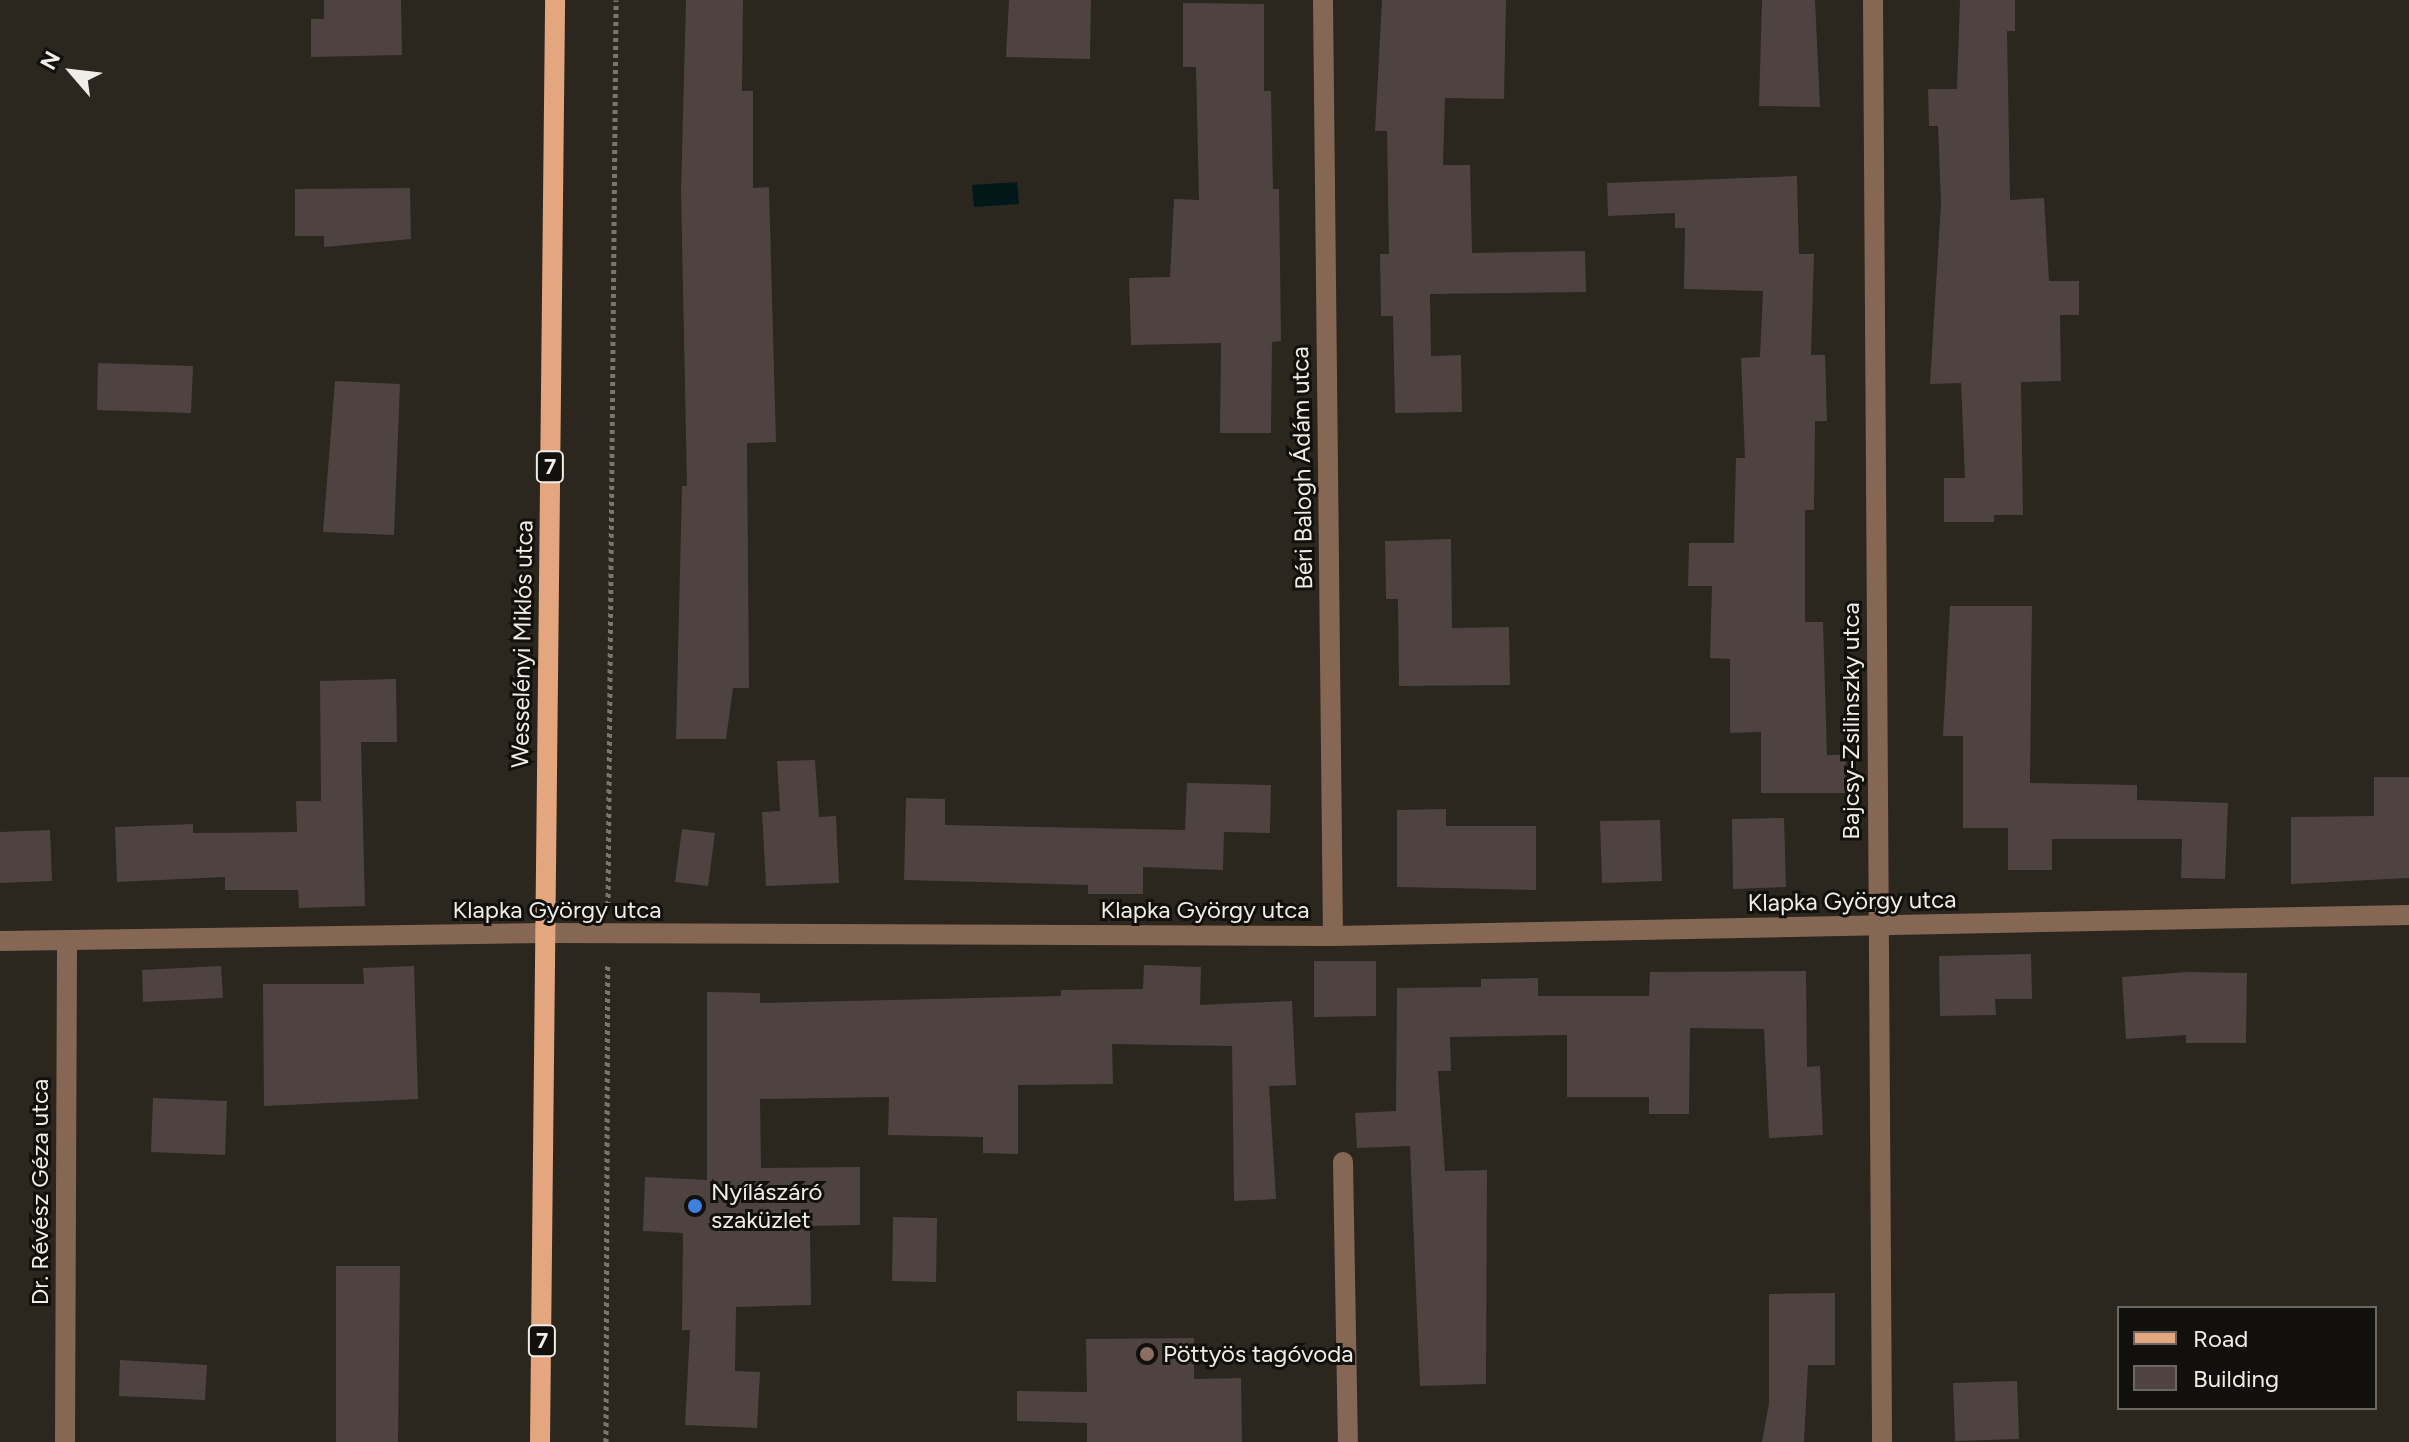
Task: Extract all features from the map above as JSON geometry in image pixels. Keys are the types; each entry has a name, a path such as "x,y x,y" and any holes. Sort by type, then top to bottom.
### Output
{"main road":[{"name":"Wesselényi Miklós utca","path":"540,1442 555,0"}],"street":[{"name":"Béri Balogh Ádám utca","path":"1323,0 1333,936"},
{"name":"Bajcsy-Zsilinszky utca","path":"1873,0 1882,1442"},
{"name":"Klapka György utca","path":"0,941 546,933 1333,936 2409,915"},
{"name":"Dr. Révész Géza utca","path":"65,1442 67,942"},
{"path":"1343,1162 1348,1442"}],"path":[{"path":"606,1442 616,0"}],"shaded area":[{"path":"1017,182 1019,204 974,207 972,185"}],"building":[{"path":"324,0 401,0 402,55 311,57 311,19 324,19"},
{"path":"686,0 743,0 742,91 753,91 753,188 769,187 776,442 747,443 749,688 733,688 726,739 676,739 682,486 687,486 681,190"},
{"path":"1009,0 1091,0 1090,59 1006,57"},
{"path":"1382,0 1506,0 1504,99 1445,98 1443,165 1470,165 1472,253 1585,251 1586,292 1430,294 1431,356 1461,355 1462,412 1395,413 1393,316 1381,316 1380,254 1389,254 1387,131 1375,131"},
{"path":"1762,0 1815,0 1820,107 1759,106"},
{"path":"1960,0 2015,0 2015,31 2007,31 2010,200 2044,198 2049,281 2079,281 2079,315 2060,315 2061,381 2021,382 2023,515 1994,515 1994,522 1944,522 1944,478 1965,478 1961,383 1930,384 1941,204 1938,126 1929,126 1928,89 1957,89"},
{"path":"1183,3 1264,4 1264,91 1271,91 1273,189 1279,189 1281,341 1272,342 1271,433 1220,433 1221,343 1131,345 1129,278 1170,277 1174,199 1199,200 1196,67 1183,67"},
{"path":"1797,176 1799,254 1814,254 1811,355 1825,355 1827,421 1815,421 1814,510 1805,510 1805,622 1823,622 1827,755 1846,755 1845,793 1761,793 1761,732 1730,733 1730,659 1710,658 1712,586 1688,586 1689,543 1734,543 1736,458 1745,458 1741,358 1760,357 1763,291 1684,289 1685,228 1675,228 1675,213 1608,216 1607,183"},
{"path":"410,188 411,239 324,247 324,236 295,236 295,189"},
{"path":"98,363 193,366 191,413 97,410"},
{"path":"335,381 400,384 394,535 323,532"},
{"path":"1451,539 1452,628 1509,627 1510,685 1399,686 1398,599 1386,599 1385,541"},
{"path":"1950,606 2032,606 2030,783 2137,785 2137,800 2228,803 2225,879 2181,878 2182,839 2052,839 2052,870 2008,870 2008,828 1963,828 1963,736 1943,736"},
{"path":"396,679 397,742 361,742 365,906 299,908 298,890 225,890 225,877 117,882 115,827 193,824 193,833 297,832 296,801 321,801 320,681"},
{"path":"815,760 819,817 836,816 839,883 766,886 762,812 780,811 777,761"},
{"path":"2374,777 2409,777 2409,878 2291,884 2291,817 2374,816"},
{"path":"1187,783 1271,785 1270,833 1224,832 1223,870 1143,867 1143,894 1088,894 1088,885 904,880 906,798 945,799 945,825 1185,830"},
{"path":"1446,809 1446,826 1536,826 1536,890 1397,887 1397,810"},
{"path":"1784,818 1786,887 1733,889 1732,819"},
{"path":"1660,820 1662,881 1602,883 1600,821"},
{"path":"682,829 715,833 708,886 675,882"},
{"path":"50,830 52,881 0,883 0,832"},
{"path":"2031,954 2032,999 1995,999 1996,1015 1940,1016 1939,956"},
{"path":"1314,961 1376,961 1376,1016 1314,1017"},
{"path":"1144,965 1201,967 1200,1005 1292,1001 1296,1085 1269,1086 1276,1199 1234,1201 1232,1046 1112,1044 1113,1084 1018,1085 1018,1154 983,1153 983,1137 888,1135 889,1097 760,1099 761,1168 860,1167 860,1225 810,1226 811,1305 736,1307 735,1371 760,1372 757,1428 685,1425 690,1330 682,1330 683,1233 643,1231 645,1177 707,1180 707,992 760,993 760,1003 1061,996 1061,990 1143,989"},
{"path":"221,966 223,998 143,1002 142,970"},
{"path":"414,966 418,1099 264,1106 263,984 364,984 363,968"},
{"path":"1806,971 1807,1067 1820,1066 1823,1135 1769,1138 1764,1029 1690,1028 1689,1114 1649,1114 1649,1097 1567,1097 1567,1035 1450,1037 1451,1071 1438,1071 1445,1171 1487,1170 1486,1384 1420,1386 1410,1146 1357,1148 1355,1113 1396,1111 1397,988 1481,987 1481,979 1538,978 1538,996 1649,996 1650,972"},
{"path":"2187,972 2247,973 2246,1043 2186,1043 2186,1035 2126,1039 2122,977"},
{"path":"153,1098 227,1101 225,1155 151,1152"},
{"path":"893,1217 937,1218 936,1282 892,1281"},
{"path":"336,1266 400,1266 398,1442 336,1442"},
{"path":"1835,1293 1835,1365 1808,1365 1804,1442 1762,1442 1769,1403 1769,1294"},
{"path":"1194,1338 1194,1379 1241,1378 1242,1442 1087,1442 1087,1423 1017,1421 1017,1391 1087,1392 1086,1339"},
{"path":"120,1360 207,1365 205,1400 119,1396"},
{"path":"2017,1381 2019,1439 1955,1441 1953,1383"}],"place":[{"name":"Nyílászáró szaküzlet","path":"695,1206"},
{"name":"Pöttyös tagóvoda","path":"1147,1354"}]}
